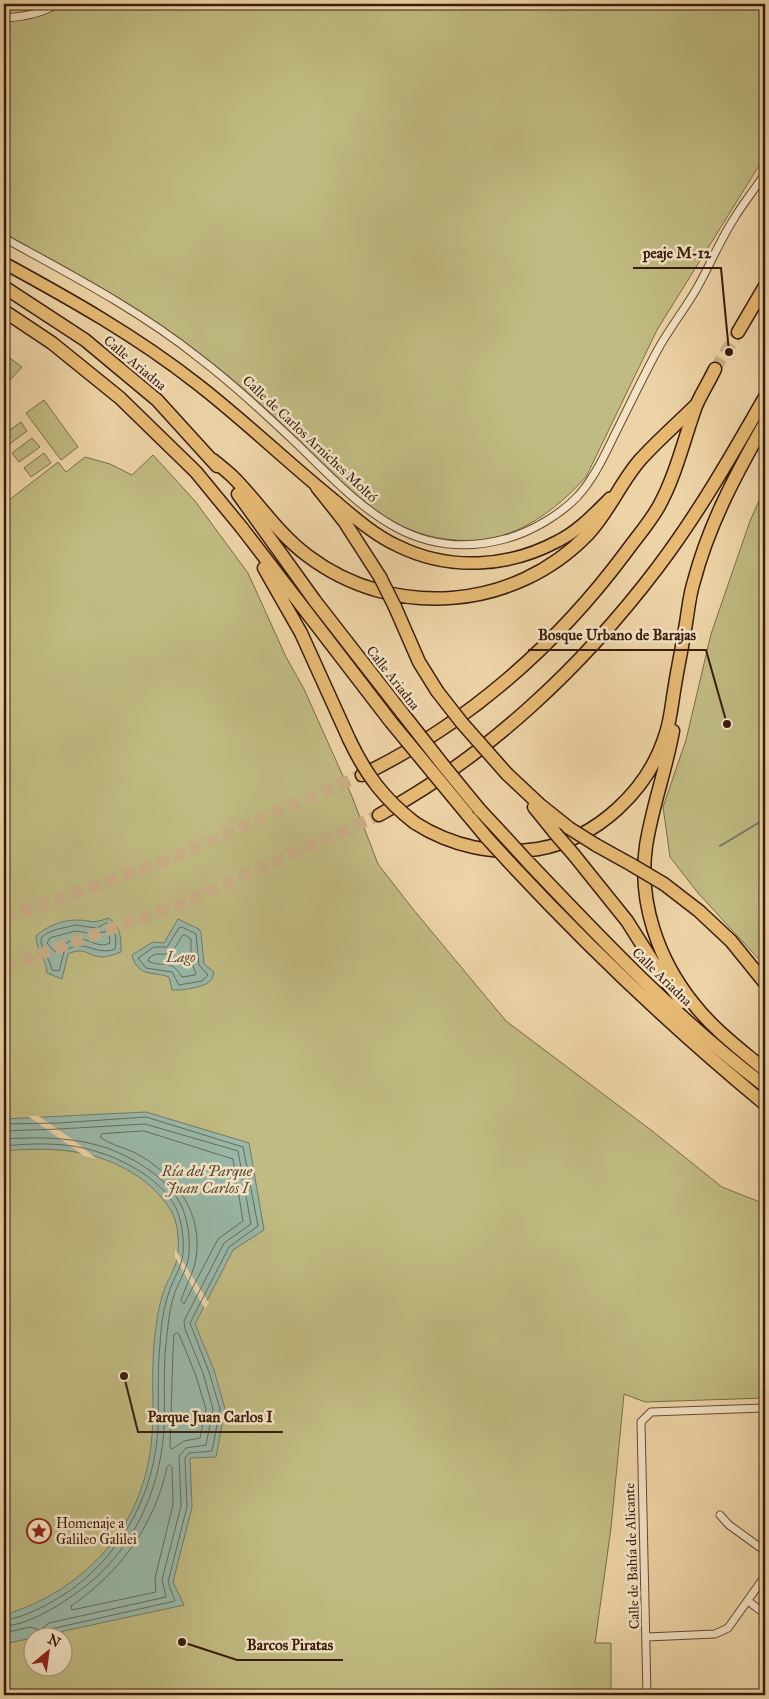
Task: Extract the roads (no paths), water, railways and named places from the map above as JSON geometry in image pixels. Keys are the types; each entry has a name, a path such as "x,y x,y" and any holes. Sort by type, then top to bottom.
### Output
{"highway":[{"path":"4,258 26,275"},
{"path":"4,263 112,325 166,361 253,429 362,523 398,546 423,556 450,562 475,564 492,563 536,552 559,541 587,521 618,490"},
{"path":"738,332 765,286"},
{"name":"Calle Ariadna","path":"4,287 86,340 157,400 213,460 315,600 479,809 608,946 658,996 709,1042 765,1084"},
{"name":"Calle Ariadna","path":"4,311 52,343 120,398 196,472 242,528 391,722 487,838 564,921 671,1023 765,1104"},
{"path":"362,775 395,758 428,737 498,688 566,626 613,569 658,507 669,484 697,404 716,369"},
{"path":"379,815 469,756 506,728 570,670 628,606 659,566 690,521 765,397"},
{"path":"213,460 233,477 289,541 332,572 383,593 449,599 512,585 547,567 573,548 588,533 608,507 640,460 697,404"},
{"path":"242,528 301,633 349,739 372,781 387,799 415,823 453,842 480,849 508,851 538,849 570,839 591,829 622,806 654,764 666,733 693,582 710,531 732,482 765,423"},
{"path":"318,487 344,521 380,577 419,662 437,691 462,723 508,774 627,921 653,962 682,1002 708,1030 765,1084"},
{"path":"684,634 678,697 670,747 646,847 644,880 649,914 662,954 693,1003 724,1035 765,1070"},
{"path":"508,774 539,804 569,828 664,884 699,911 731,941 765,983"}],"street":[{"path":"4,18 24,17 51,8 57,4"},
{"name":"Calle de Carlos Arniches Moltó","path":"4,238 78,278 157,326 233,384 340,486 375,516 394,528 422,539 442,543 474,545 509,538 529,530 563,508 576,498 585,487 607,450 662,341 697,288 735,217 765,173"},
{"name":"Calle de Bahía de Alicante","path":"647,1695 641,1422 651,1412 765,1408"},
{"path":"720,1515 765,1551"},
{"path":"647,1637 715,1634 728,1628 765,1576"},
{"path":"748,1601 765,1614"}],"water":[{"path":"108,918 118,928 121,952 102,957 82,951 74,952 68,954 62,979 47,973 36,936 45,929 60,922 77,920 95,922"},
{"name":"Lago","path":"178,919 199,929 204,964 214,972 211,980 204,985 172,990 169,977 142,970 138,967 132,955 153,942 164,943"},
{"name":"Ría del Parque Juan Carlos I","path":"146,1112 249,1143 264,1230 233,1250 195,1324 214,1370 225,1409 216,1457 190,1458 192,1507 173,1582 184,1605 72,1629 72,1626 22,1626 22,1640 4,1644 4,1615 33,1604 59,1590 83,1573 103,1553 121,1530 135,1504 145,1476 151,1446 153,1357 158,1316 163,1295 176,1262 178,1242 173,1214 147,1183 127,1169 83,1153 49,1149 4,1151 4,1119"}],"waterway":[{"path":"720,846 760,822 765,825"}],"tunnel":[{"path":"715,369 738,332"},
{"path":"4,918 160,863 362,775"},
{"path":"4,967 185,902 379,815"}],"place":[{"name":"peaje M-12","path":"729,352"},
{"name":"Bosque Urbano de Barajas","path":"727,724"},
{"name":"Parque Juan Carlos I","path":"124,1376"},
{"name":"Homenaje a Galileo Galilei","path":"39,1531"},
{"name":"Barcos Piratas","path":"182,1642"}]}
